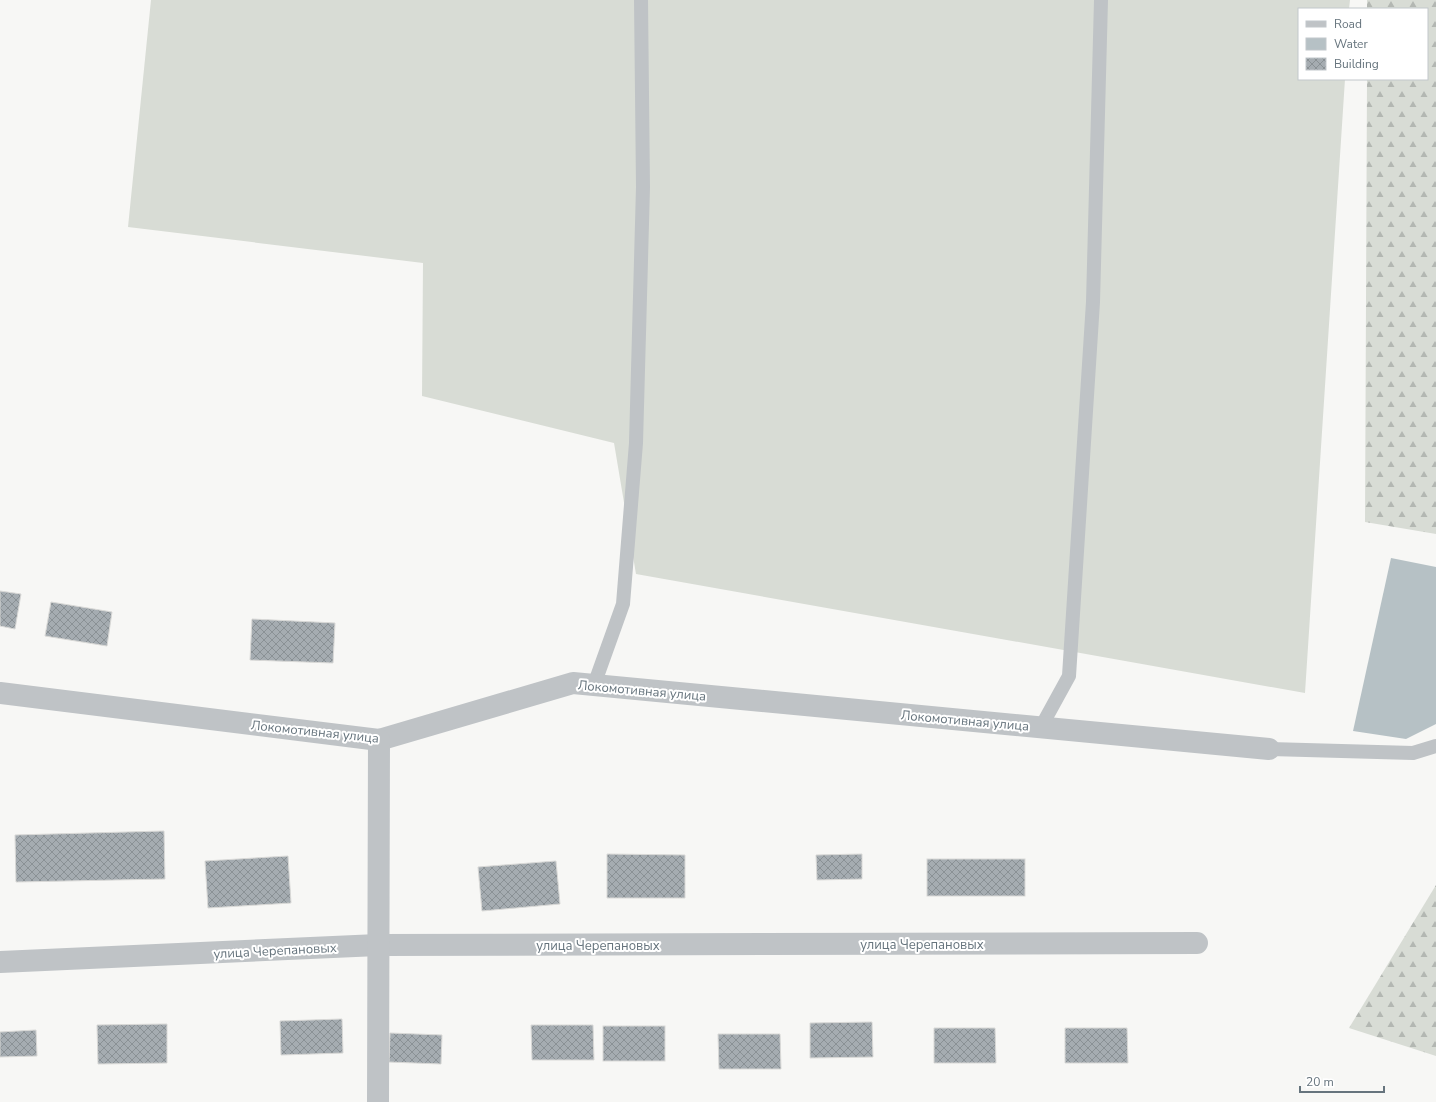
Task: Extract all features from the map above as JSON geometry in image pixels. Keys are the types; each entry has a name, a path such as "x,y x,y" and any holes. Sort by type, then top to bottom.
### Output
{"street":[{"name":"Локомотивная улица","path":"0,693 379,740 573,683 1269,749"},
{"path":"378,1102 379,740"},
{"name":"улица Черепановых","path":"0,962 378,945 1197,943"}],"lane":[{"path":"594,685 623,604 636,444 643,187 641,0"},
{"path":"1041,727 1069,676 1093,302 1101,0"},
{"path":"1269,749 1413,753 1436,746"}],"green space":[{"path":"151,0 1350,0 1349,8 1298,8 1298,80 1345,80 1305,693 636,574 614,443 422,396 423,263 128,227"},
{"path":"1367,0 1436,0 1436,534 1365,522 1367,80 1428,80 1428,8 1367,8"},
{"path":"1436,885 1436,1056 1349,1028"}],"water":[{"path":"1391,558 1436,567 1436,724 1406,739 1353,731"}],"building":[{"path":"0,591 21,594 15,629 0,626"},
{"path":"51,602 112,612 107,646 45,636"},
{"path":"252,619 335,623 333,663 250,660"},
{"path":"164,831 165,879 16,882 15,835"},
{"path":"607,854 685,855 685,898 607,898"},
{"path":"862,854 862,879 817,880 816,855"},
{"path":"288,856 291,903 208,908 205,861"},
{"path":"927,859 1025,859 1025,896 927,896"},
{"path":"556,861 560,904 482,911 478,867"},
{"path":"342,1019 343,1053 281,1055 280,1021"},
{"path":"872,1022 873,1057 810,1058 810,1023"},
{"path":"167,1024 167,1063 98,1064 97,1025"},
{"path":"531,1025 593,1025 594,1060 532,1060"},
{"path":"603,1026 665,1026 665,1061 603,1061"},
{"path":"934,1028 995,1028 996,1063 934,1063"},
{"path":"1065,1028 1127,1028 1128,1063 1065,1063"},
{"path":"36,1030 37,1056 0,1057 0,1032"},
{"path":"390,1033 442,1035 441,1064 389,1062"},
{"path":"718,1034 780,1034 781,1069 719,1069"}]}
